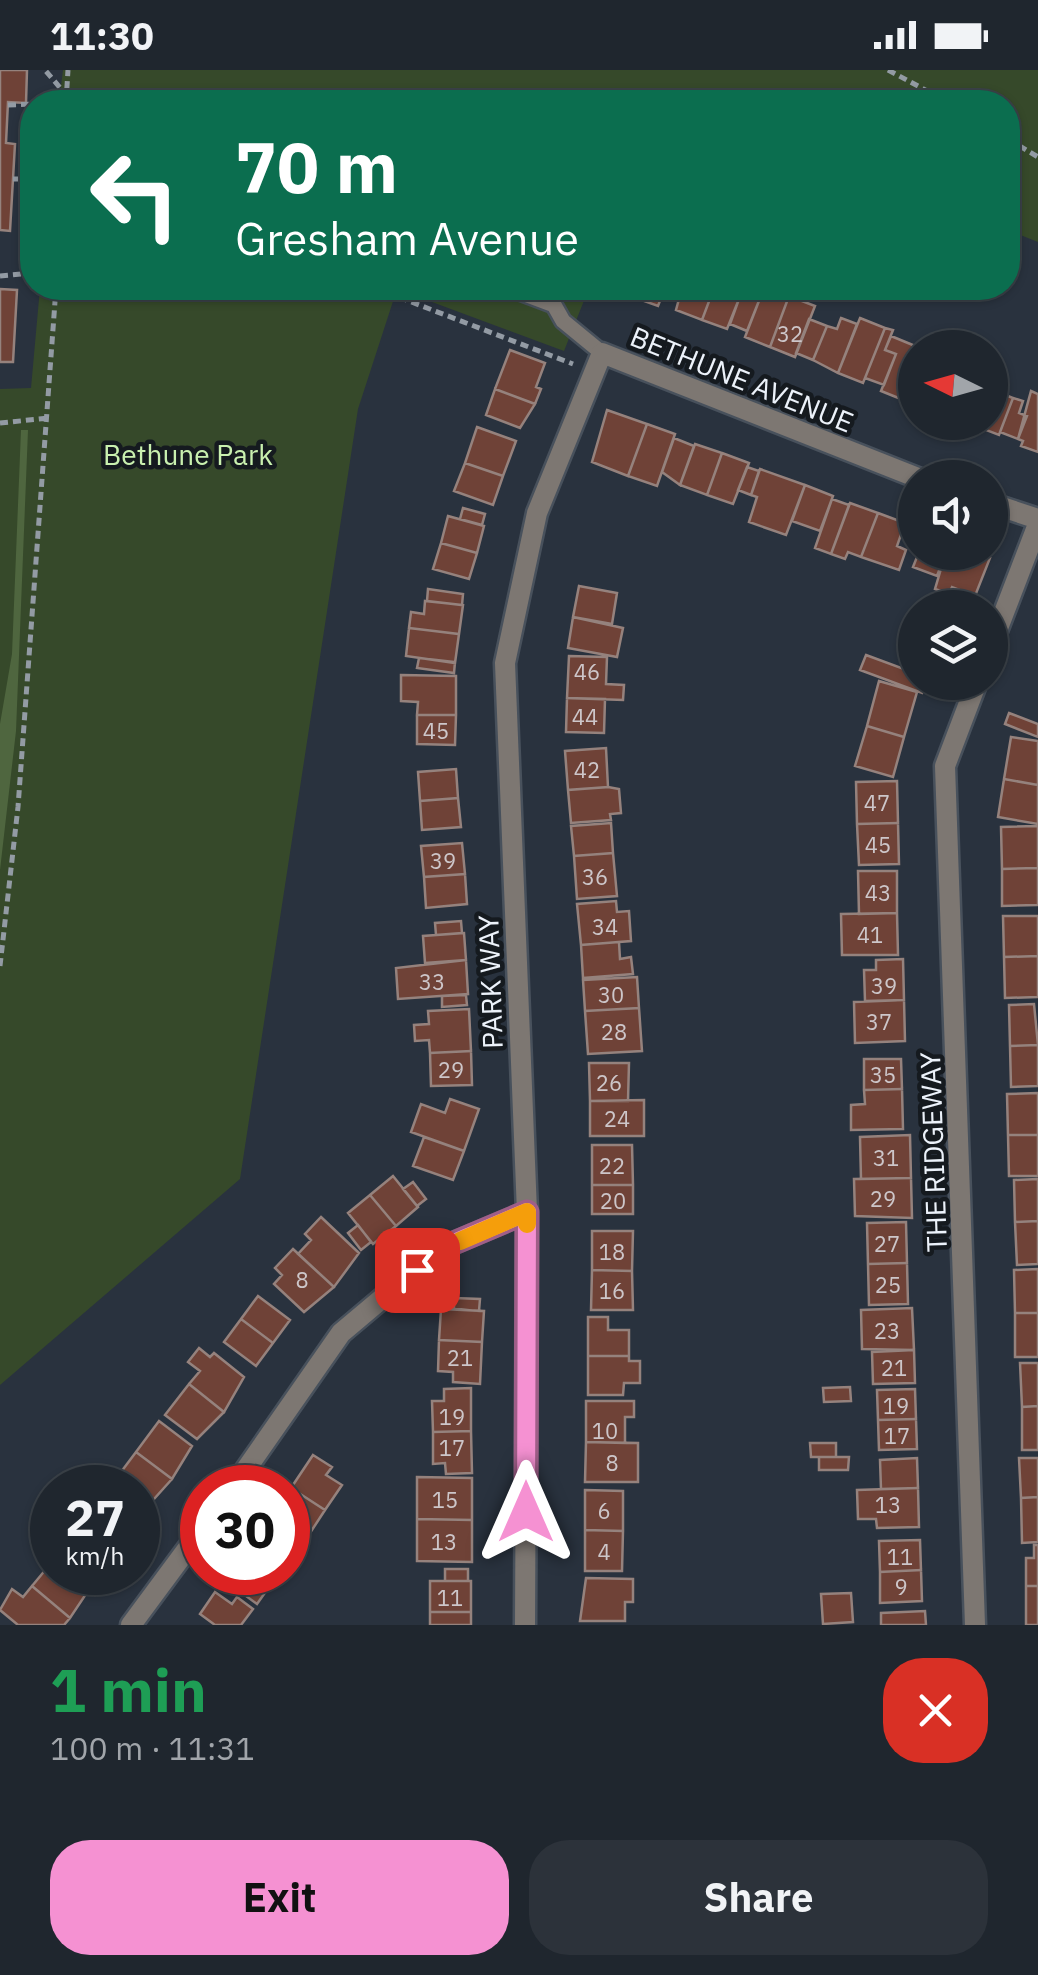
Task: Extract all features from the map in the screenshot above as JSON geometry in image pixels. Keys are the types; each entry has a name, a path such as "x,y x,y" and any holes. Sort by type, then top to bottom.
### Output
{"street":[{"name":"BETHUNE AVENUE","path":"598,363 898,471"},
{"name":"PARK WAY","path":"525,1625 527,1212 506,663 537,513 598,363"},
{"path":"1008,510 1038,522 1008,601"},
{"name":"THE RIDGEWAY","path":"970,700 946,766 975,1625"},
{"path":"248,1465 341,1333 442,1248 527,1212"},
{"path":"131,1625 180,1558"}],"lane":[{"path":"541,300 554,305 562,321 598,363"},
{"path":"554,305 556,300"}],"path":[{"path":"888,70 926,90"},
{"path":"8,104 20,104"},
{"path":"12,178 20,178"},
{"path":"0,966 18,807 55,300"},
{"path":"409,300 598,363"},
{"path":"0,423 48,418"}],"green space":[{"path":"63,70 1038,70 1038,242 1020,235 1020,90 60,90"},
{"name":"Bethune Park","path":"39,300 393,300 358,409 240,1179 0,1385 0,389 31,388"},
{"name":"Bethune Park","path":"427,300 584,300 564,351"},
{"path":"21,430 28,430 16,731 0,870 0,724 12,654"}],"building":[{"path":"0,70 27,70 26,90 20,90 20,103 8,102 6,143 15,144 10,231 0,230"},
{"path":"0,289 17,290 13,362 0,362"},
{"path":"679,300 710,300 702,320 676,310"},
{"path":"710,300 739,300 727,329 702,320"},
{"path":"739,300 759,300 747,331 730,324"},
{"path":"759,300 788,300 770,347 745,337"},
{"path":"788,300 815,306 795,357 770,347"},
{"path":"841,318 857,324 838,373 813,360 827,326 837,329"},
{"path":"860,318 885,328 863,383 838,373"},
{"path":"809,319 827,326 813,360 796,353"},
{"path":"885,328 893,330 885,350 896,354 884,385 865,378"},
{"path":"891,336 898,339 898,398 881,391 896,354 885,350"},
{"path":"510,350 545,363 536,387 541,389 535,404 495,389"},
{"path":"495,389 535,404 520,428 486,415"},
{"path":"1031,391 1038,394 1038,452 1021,446 1023,441 1018,439"},
{"path":"1013,398 1023,401 1019,413 1027,416 1018,439 1008,435 1008,411"},
{"path":"607,410 647,424 628,476 592,462"},
{"path":"647,424 675,434 657,486 628,476"},
{"path":"477,427 516,441 503,476 465,463"},
{"path":"674,438 694,446 680,485 662,472"},
{"path":"695,444 722,453 707,495 680,485"},
{"path":"722,453 749,463 733,504 707,495"},
{"path":"465,463 503,476 493,505 454,491"},
{"path":"747,467 759,471 751,495 738,490"},
{"path":"760,469 805,485 786,535 749,522 757,497 751,495"},
{"path":"805,485 833,496 820,531 792,521"},
{"path":"832,499 849,505 831,554 815,548"},
{"path":"850,503 878,513 861,557 848,552 845,559 831,554"},
{"path":"463,508 485,514 482,525 460,519"},
{"path":"878,513 898,520 898,570 861,557"},
{"path":"448,516 484,526 477,553 441,543"},
{"path":"441,543 477,553 469,579 433,569"},
{"path":"941,570 985,570 977,590 935,589"},
{"path":"579,586 617,593 612,624 573,617"},
{"path":"428,589 463,594 462,605 427,601"},
{"path":"425,601 463,605 459,634 409,628 411,612 424,614"},
{"path":"573,617 623,628 617,657 568,648"},
{"path":"409,628 459,634 455,663 406,656"},
{"path":"866,655 898,667 898,684 860,670"},
{"path":"569,656 607,657 606,684 624,685 623,700 567,698"},
{"path":"419,658 455,662 454,673 417,668"},
{"path":"401,675 456,676 456,715 417,715 418,702 401,701"},
{"path":"879,681 898,686 898,700 915,700 904,737 867,726"},
{"path":"567,698 605,699 604,733 566,732"},
{"path":"1009,713 1038,724 1038,737 1005,724"},
{"path":"417,715 456,715 455,745 417,744"},
{"path":"867,726 904,737 893,777 855,766"},
{"path":"1011,737 1038,741 1038,785 1004,779"},
{"path":"606,748 608,787 568,790 565,751"},
{"path":"456,769 458,798 420,801 418,772"},
{"path":"1004,779 1038,785 1038,824 998,817"},
{"path":"897,781 898,823 857,824 856,782"},
{"path":"619,789 621,813 610,814 611,820 571,823 568,790"},
{"path":"458,798 461,827 422,830 420,801"},
{"path":"611,823 613,853 574,856 571,826"},
{"path":"898,823 899,864 859,865 857,824"},
{"path":"1038,826 1038,868 1002,869 1001,827"},
{"path":"462,843 465,874 424,877 421,846"},
{"path":"613,853 617,896 577,899 574,856"},
{"path":"1038,868 1038,905 1002,906 1002,869"},
{"path":"858,871 897,871 897,913 859,914"},
{"path":"465,874 467,904 426,908 424,877"},
{"path":"616,901 617,912 629,911 631,941 581,945 577,904"},
{"path":"897,913 898,955 842,955 841,914"},
{"path":"1003,916 1038,916 1038,956 1004,957"},
{"path":"461,921 462,933 436,935 435,923"},
{"path":"464,933 466,960 425,963 423,936"},
{"path":"619,942 620,959 631,957 633,974 583,978 581,945"},
{"path":"1038,956 1038,997 1005,998 1004,957"},
{"path":"903,959 904,1000 865,1001 864,970 876,970 876,960"},
{"path":"466,960 468,994 398,999 396,968"},
{"path":"637,977 639,1008 585,1011 583,980"},
{"path":"466,995 467,1005 442,1007 442,996"},
{"path":"904,1000 905,1041 855,1043 854,1002"},
{"path":"1034,1004 1038,1045 1010,1046 1009,1005"},
{"path":"639,1008 642,1051 588,1054 585,1011"},
{"path":"469,1009 471,1051 430,1053 429,1040 415,1041 414,1025 429,1024 428,1011"},
{"path":"1038,1045 1038,1086 1011,1087 1010,1046"},
{"path":"471,1051 472,1085 431,1086 430,1053"},
{"path":"864,1059 901,1059 902,1089 864,1090"},
{"path":"589,1063 629,1063 628,1101 590,1101"},
{"path":"902,1089 903,1129 851,1130 851,1105 865,1104 864,1090"},
{"path":"1038,1093 1038,1135 1008,1135 1007,1094"},
{"path":"450,1099 479,1109 464,1151 411,1132 421,1104 445,1113"},
{"path":"644,1100 644,1136 590,1136 590,1101"},
{"path":"910,1135 911,1178 861,1179 860,1137"},
{"path":"1008,1135 1038,1135 1038,1176 1009,1176"},
{"path":"424,1137 464,1151 453,1180 413,1166"},
{"path":"592,1145 632,1145 633,1185 592,1185"},
{"path":"393,1176 418,1207 396,1226 370,1195"},
{"path":"911,1178 912,1218 855,1216 854,1179"},
{"path":"1038,1179 1038,1221 1015,1222 1014,1180"},
{"path":"413,1182 426,1199 417,1206 403,1189"},
{"path":"592,1185 633,1185 633,1214 592,1214"},
{"path":"370,1195 396,1226 373,1244 348,1213"},
{"path":"321,1217 359,1253 334,1287 298,1254 311,1240 305,1234"},
{"path":"1038,1221 1038,1264 1017,1265 1015,1222"},
{"path":"906,1222 907,1263 868,1264 867,1223"},
{"path":"358,1225 371,1242 361,1250 348,1233"},
{"path":"592,1231 633,1231 632,1271 592,1270"},
{"path":"293,1249 334,1287 304,1312 274,1284 282,1275 275,1268"},
{"path":"907,1263 908,1304 869,1305 868,1264"},
{"path":"1038,1269 1038,1313 1015,1313 1014,1270"},
{"path":"592,1270 632,1271 633,1310 591,1310"},
{"path":"258,1296 290,1320 273,1343 241,1319"},
{"path":"454,1298 480,1299 479,1311 454,1309"},
{"path":"912,1308 914,1350 862,1349 861,1310"},
{"path":"441,1309 484,1311 482,1342 439,1340"},
{"path":"1015,1313 1038,1313 1038,1357 1015,1357"},
{"path":"588,1317 608,1317 608,1330 629,1330 629,1356 588,1356"},
{"path":"241,1319 273,1343 256,1366 224,1342"},
{"path":"439,1340 482,1342 480,1384 453,1382 453,1372 438,1371"},
{"path":"199,1348 210,1357 214,1353 244,1377 224,1412 189,1384 200,1371 188,1362"},
{"path":"914,1350 915,1383 873,1384 872,1352"},
{"path":"588,1356 629,1356 629,1361 640,1361 640,1383 624,1383 623,1395 588,1395"},
{"path":"1020,1363 1038,1363 1038,1406 1022,1407"},
{"path":"189,1384 224,1412 197,1439 165,1415"},
{"path":"850,1387 851,1401 824,1402 823,1388"},
{"path":"471,1388 471,1431 433,1432 432,1401 444,1401 444,1389"},
{"path":"915,1389 916,1419 878,1420 877,1390"},
{"path":"586,1401 634,1401 634,1417 625,1417 625,1443 586,1442"},
{"path":"1038,1406 1038,1450 1022,1450 1022,1407"},
{"path":"916,1419 917,1449 879,1450 878,1420"},
{"path":"159,1421 192,1446 172,1479 160,1470 160,1465 153,1465 136,1452"},
{"path":"471,1431 472,1473 446,1474 445,1463 433,1464 433,1432"},
{"path":"586,1442 638,1443 638,1482 585,1482"},
{"path":"810,1443 836,1443 836,1457 811,1457"},
{"path":"136,1452 153,1465 126,1465"},
{"path":"313,1455 332,1467 326,1475 342,1485 325,1510 310,1500 310,1465 306,1465"},
{"path":"819,1457 849,1457 848,1470 819,1470"},
{"path":"917,1458 918,1488 881,1489 880,1460"},
{"path":"1019,1458 1038,1458 1038,1497 1021,1498"},
{"path":"160,1470 172,1479 160,1492"},
{"path":"417,1477 472,1478 472,1520 417,1519"},
{"path":"918,1488 919,1527 877,1528 876,1519 858,1519 857,1490"},
{"path":"585,1490 623,1491 623,1531 585,1530"},
{"path":"1038,1497 1038,1542 1022,1543 1021,1498"},
{"path":"310,1500 325,1510 310,1533"},
{"path":"417,1519 472,1520 472,1562 417,1561"},
{"path":"585,1530 623,1531 622,1571 585,1571"},
{"path":"920,1540 921,1570 880,1572 879,1541"},
{"path":"1034,1545 1038,1545 1038,1586 1026,1586 1026,1558 1034,1558"},
{"path":"445,1569 468,1569 468,1581 445,1581"},
{"path":"921,1570 922,1601 880,1603 880,1572"},
{"path":"586,1578 633,1579 633,1602 625,1602 625,1621 580,1621"},
{"path":"430,1581 471,1581 471,1612 430,1612"},
{"path":"1026,1586 1038,1586 1038,1625 1026,1625"},
{"path":"30,1588 30,1595 43,1595 70,1618 64,1625 18,1625 0,1610 12,1589 23,1597"},
{"path":"851,1593 853,1622 823,1624 821,1594"},
{"path":"43,1595 85,1595 70,1618"},
{"path":"213,1595 232,1604 237,1597 253,1609 241,1625 215,1625 200,1614"},
{"path":"245,1595 263,1595 257,1604"},
{"path":"925,1611 926,1625 881,1625 881,1613"},
{"path":"430,1612 471,1612 471,1625 430,1625"}],"slow traffic":[{"path":"460,1241 527,1212 527,1224"}],"route":[{"path":"417,1270 442,1248 527,1212 526,1512"}]}
